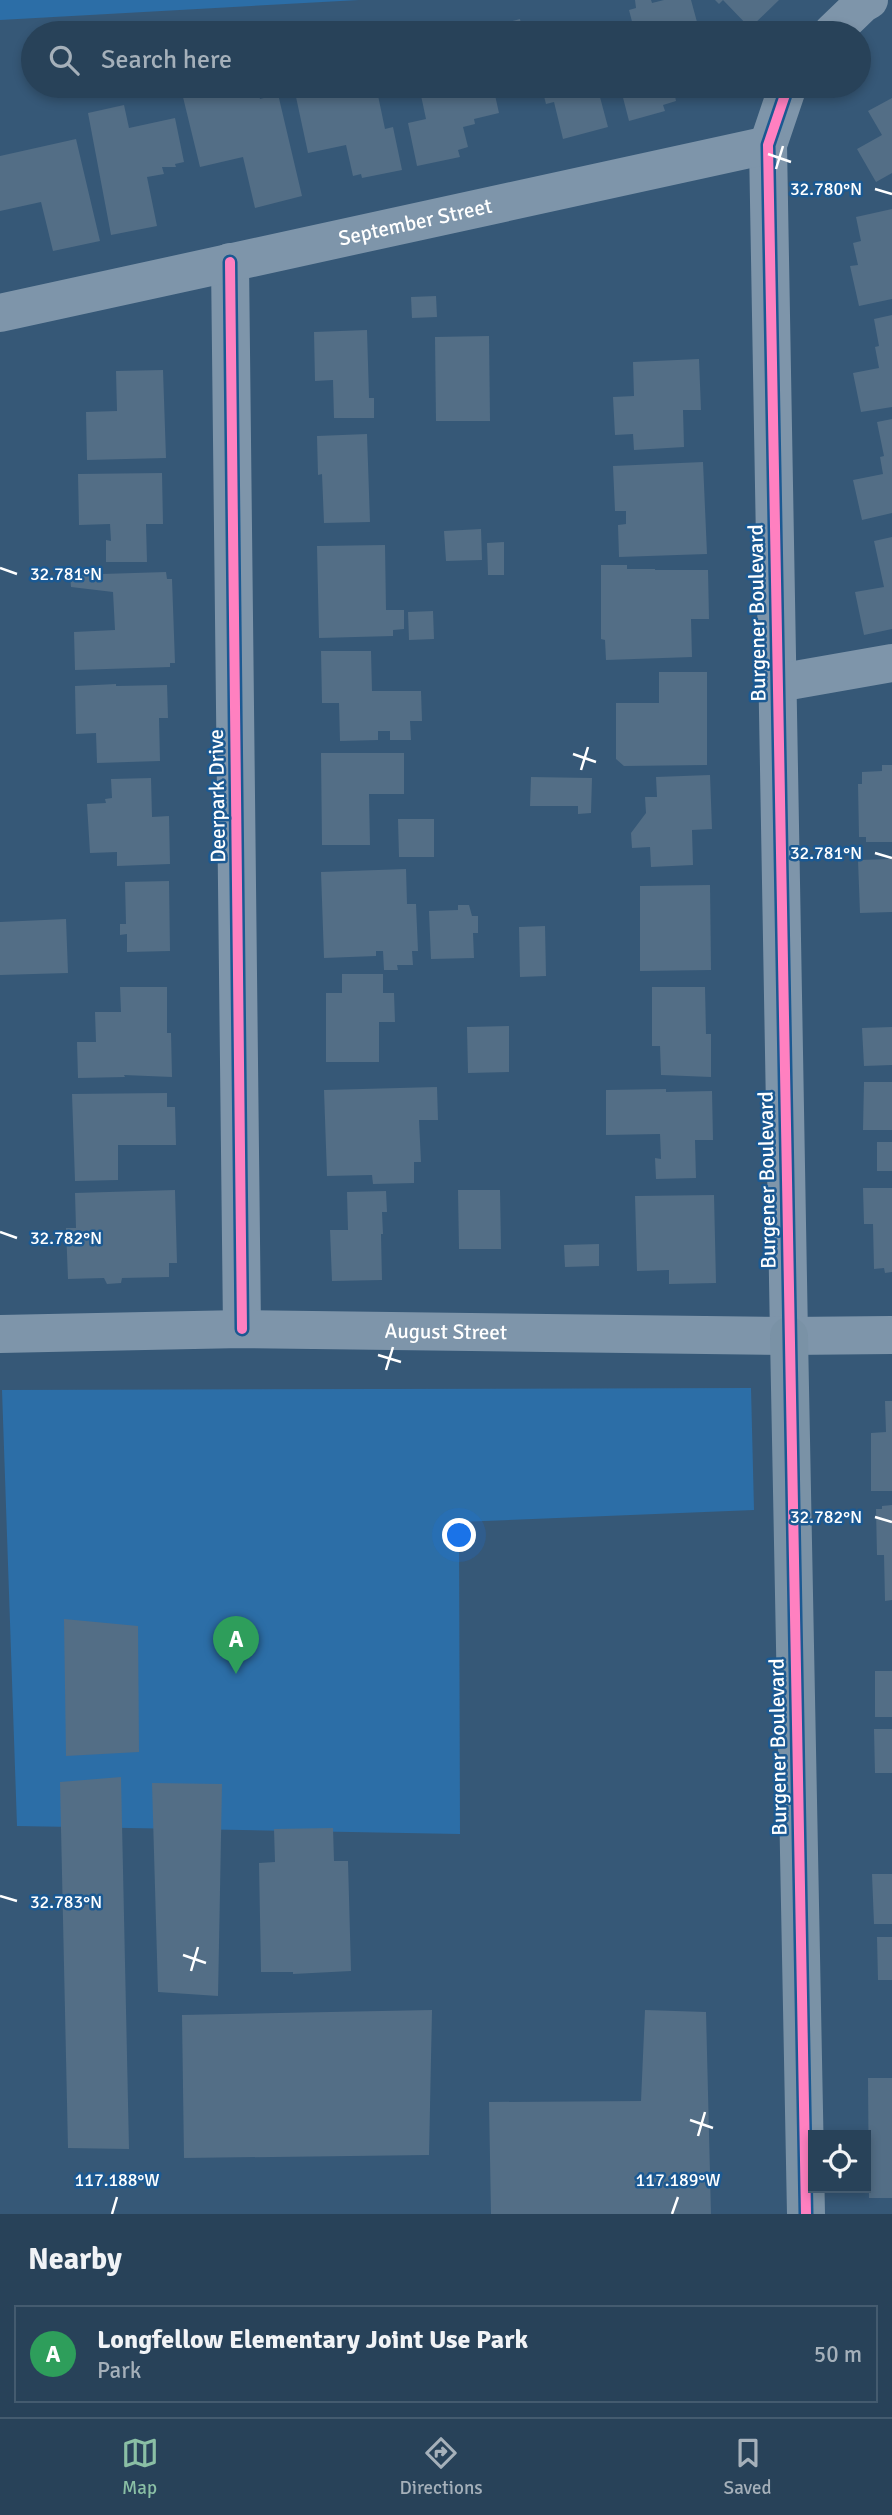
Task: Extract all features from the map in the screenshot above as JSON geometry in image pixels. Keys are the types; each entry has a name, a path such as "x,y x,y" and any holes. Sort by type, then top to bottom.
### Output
{"street":[{"path":"844,21 869,0"},
{"path":"768,145 784,98"},
{"name":"September Street","path":"0,313 768,145"},
{"name":"Burgener Boulevard","path":"768,145 806,2214"},
{"name":"Deerpark Drive","path":"230,262 243,1329"},
{"path":"778,683 892,663"},
{"name":"August Street","path":"0,1334 243,1329 892,1335"}],"shaded area":[{"path":"0,0 359,0 0,20"},
{"path":"751,1388 754,1510 459,1522 460,1834 17,1826 2,1390"}],"building":[{"path":"635,0 651,0 652,3 691,0 697,21 632,21 629,10 636,8"},
{"path":"723,0 779,0 757,21 743,21"},
{"path":"183,98 279,98 302,196 255,208 243,157 200,167"},
{"path":"296,98 379,98 385,129 393,127 402,170 362,178 361,174 353,176 346,145 308,153"},
{"path":"422,98 496,98 499,113 474,119 475,124 463,127 468,147 458,150 460,157 417,166 408,123 426,119"},
{"path":"544,98 600,98 608,127 563,139 554,102 546,104"},
{"path":"623,98 675,98 676,101 663,105 665,111 629,121"},
{"path":"892,98 892,173 876,182 857,149 882,135 868,111"},
{"path":"124,105 129,128 175,118 184,162 175,164 176,167 162,167 164,174 147,177 157,226 111,235 88,113"},
{"path":"76,139 100,241 53,251 41,202 0,211 0,156"},
{"path":"892,209 892,299 859,306 850,266 858,265 853,243 861,241 856,217"},
{"path":"436,296 437,317 412,318 411,297"},
{"path":"892,315 892,407 861,412 853,373 879,368 875,347 879,346 874,319"},
{"path":"367,330 369,398 374,398 374,418 334,418 333,380 315,381 314,332"},
{"path":"489,336 490,421 436,421 435,337"},
{"path":"699,359 701,410 683,410 684,447 634,450 633,434 615,435 613,397 634,396 633,362"},
{"path":"163,370 166,458 87,460 86,412 117,411 116,371"},
{"path":"892,419 892,513 862,520 853,480 883,474 880,457 884,456 877,422"},
{"path":"367,434 370,522 324,523 322,474 318,475 317,436"},
{"path":"703,462 707,554 619,557 618,525 626,524 626,511 615,511 613,466"},
{"path":"162,473 163,524 146,524 147,562 106,562 106,540 111,541 110,524 79,525 78,474"},
{"path":"481,529 482,560 446,561 444,531"},
{"path":"892,537 892,629 864,635 855,592 884,587 874,541"},
{"path":"504,542 504,575 488,575 487,543"},
{"path":"385,545 386,610 404,610 404,629 393,630 393,636 319,638 317,546"},
{"path":"601,565 627,565 627,569 708,570 709,619 691,619 692,657 606,660 605,640 601,639"},
{"path":"166,572 167,579 172,579 175,663 170,663 170,667 75,670 74,632 115,630 113,592 71,587 70,575"},
{"path":"433,611 434,639 409,640 408,612"},
{"path":"321,651 371,651 372,691 421,691 422,721 410,721 411,740 390,740 390,731 378,731 378,740 340,741 339,703 322,703"},
{"path":"659,672 707,672 707,765 624,766 616,759 616,703 659,703"},
{"path":"167,685 168,718 159,718 160,761 97,763 96,733 76,734 75,686"},
{"path":"321,753 404,753 404,794 369,794 370,845 322,845"},
{"path":"882,765 892,765 892,842 866,842 866,837 859,837 858,784 862,784 862,772 882,771"},
{"path":"710,775 712,829 692,830 693,865 651,867 650,847 632,848 631,833 646,813 645,797 657,797 656,777"},
{"path":"531,777 592,778 591,813 578,814 578,806 530,806"},
{"path":"151,778 152,817 169,816 170,864 117,866 117,852 90,853 87,804 106,803 105,799 112,798 111,779"},
{"path":"398,819 434,819 434,857 399,857"},
{"path":"892,859 892,912 860,913 858,860"},
{"path":"406,869 407,904 416,904 418,951 412,951 413,965 397,965 398,970 384,970 383,951 376,951 376,956 324,958 321,872"},
{"path":"169,881 170,951 127,952 127,934 120,935 120,924 126,924 125,882"},
{"path":"710,885 711,970 640,971 640,886"},
{"path":"458,905 469,905 472,916 478,916 478,933 473,933 474,958 431,959 429,911 458,910"},
{"path":"66,919 68,973 0,975 0,922"},
{"path":"545,926 546,976 520,977 519,927"},
{"path":"342,974 383,974 383,993 394,993 395,1022 379,1022 379,1062 326,1062 326,993 342,993"},
{"path":"120,987 167,987 167,1033 171,1033 172,1077 124,1075 125,1077 78,1078 77,1042 96,1042 95,1012 121,1012"},
{"path":"652,987 705,987 706,1034 711,1034 711,1077 661,1075 660,1046 652,1046"},
{"path":"509,1026 509,1072 468,1073 467,1027"},
{"path":"892,1027 892,1065 864,1066 862,1028"},
{"path":"864,1082 892,1082 892,1130 863,1130"},
{"path":"437,1087 438,1120 419,1120 421,1162 414,1162 414,1183 373,1184 372,1175 327,1176 324,1090"},
{"path":"666,1089 666,1092 712,1091 713,1140 695,1140 696,1178 656,1179 655,1158 661,1159 660,1134 606,1135 606,1090"},
{"path":"167,1093 167,1107 175,1107 176,1145 118,1145 118,1180 75,1181 72,1094"},
{"path":"877,1142 892,1142 892,1171 877,1171"},
{"path":"863,1188 892,1188 892,1272 885,1273 884,1268 874,1269 873,1224 864,1224"},
{"path":"175,1190 177,1263 169,1263 169,1277 122,1278 121,1283 107,1284 104,1278 68,1279 66,1228 76,1228 75,1193"},
{"path":"458,1190 500,1190 501,1249 459,1249"},
{"path":"386,1191 387,1212 382,1212 381,1234 382,1280 332,1281 330,1230 348,1230 347,1192"},
{"path":"714,1195 716,1283 669,1284 669,1270 637,1271 635,1196"},
{"path":"599,1244 599,1266 565,1267 564,1245"},
{"path":"885,1401 892,1401 892,1491 871,1491 871,1433 886,1432"},
{"path":"892,1505 892,1600 885,1601 884,1555 877,1555 876,1509"},
{"path":"64,1619 138,1626 139,1752 66,1756"},
{"path":"875,1671 892,1671 892,1717 875,1717"},
{"path":"874,1729 892,1729 892,1773 875,1773"},
{"path":"121,1777 129,2149 68,2148 60,1782"},
{"path":"152,1783 222,1784 218,1996 158,1992"},
{"path":"333,1828 334,1861 348,1861 351,1971 293,1974 261,1972 259,1863 275,1862 274,1829"},
{"path":"872,1874 892,1874 892,1924 874,1924"},
{"path":"877,1937 892,1937 892,1980 878,1980"},
{"path":"432,2010 429,2155 184,2158 182,2015"},
{"path":"645,2010 706,2012 711,2214 491,2214 489,2102 641,2101"},
{"path":"868,2078 892,2078 892,2198 869,2198 871,2130 868,2130"}],"cycle path":[{"path":"784,98 768,145 806,2214"},
{"path":"230,262 242,1329"}],"place":[{"name":"Longfellow Elementary Joint Use Park","path":"236,1674"}]}
